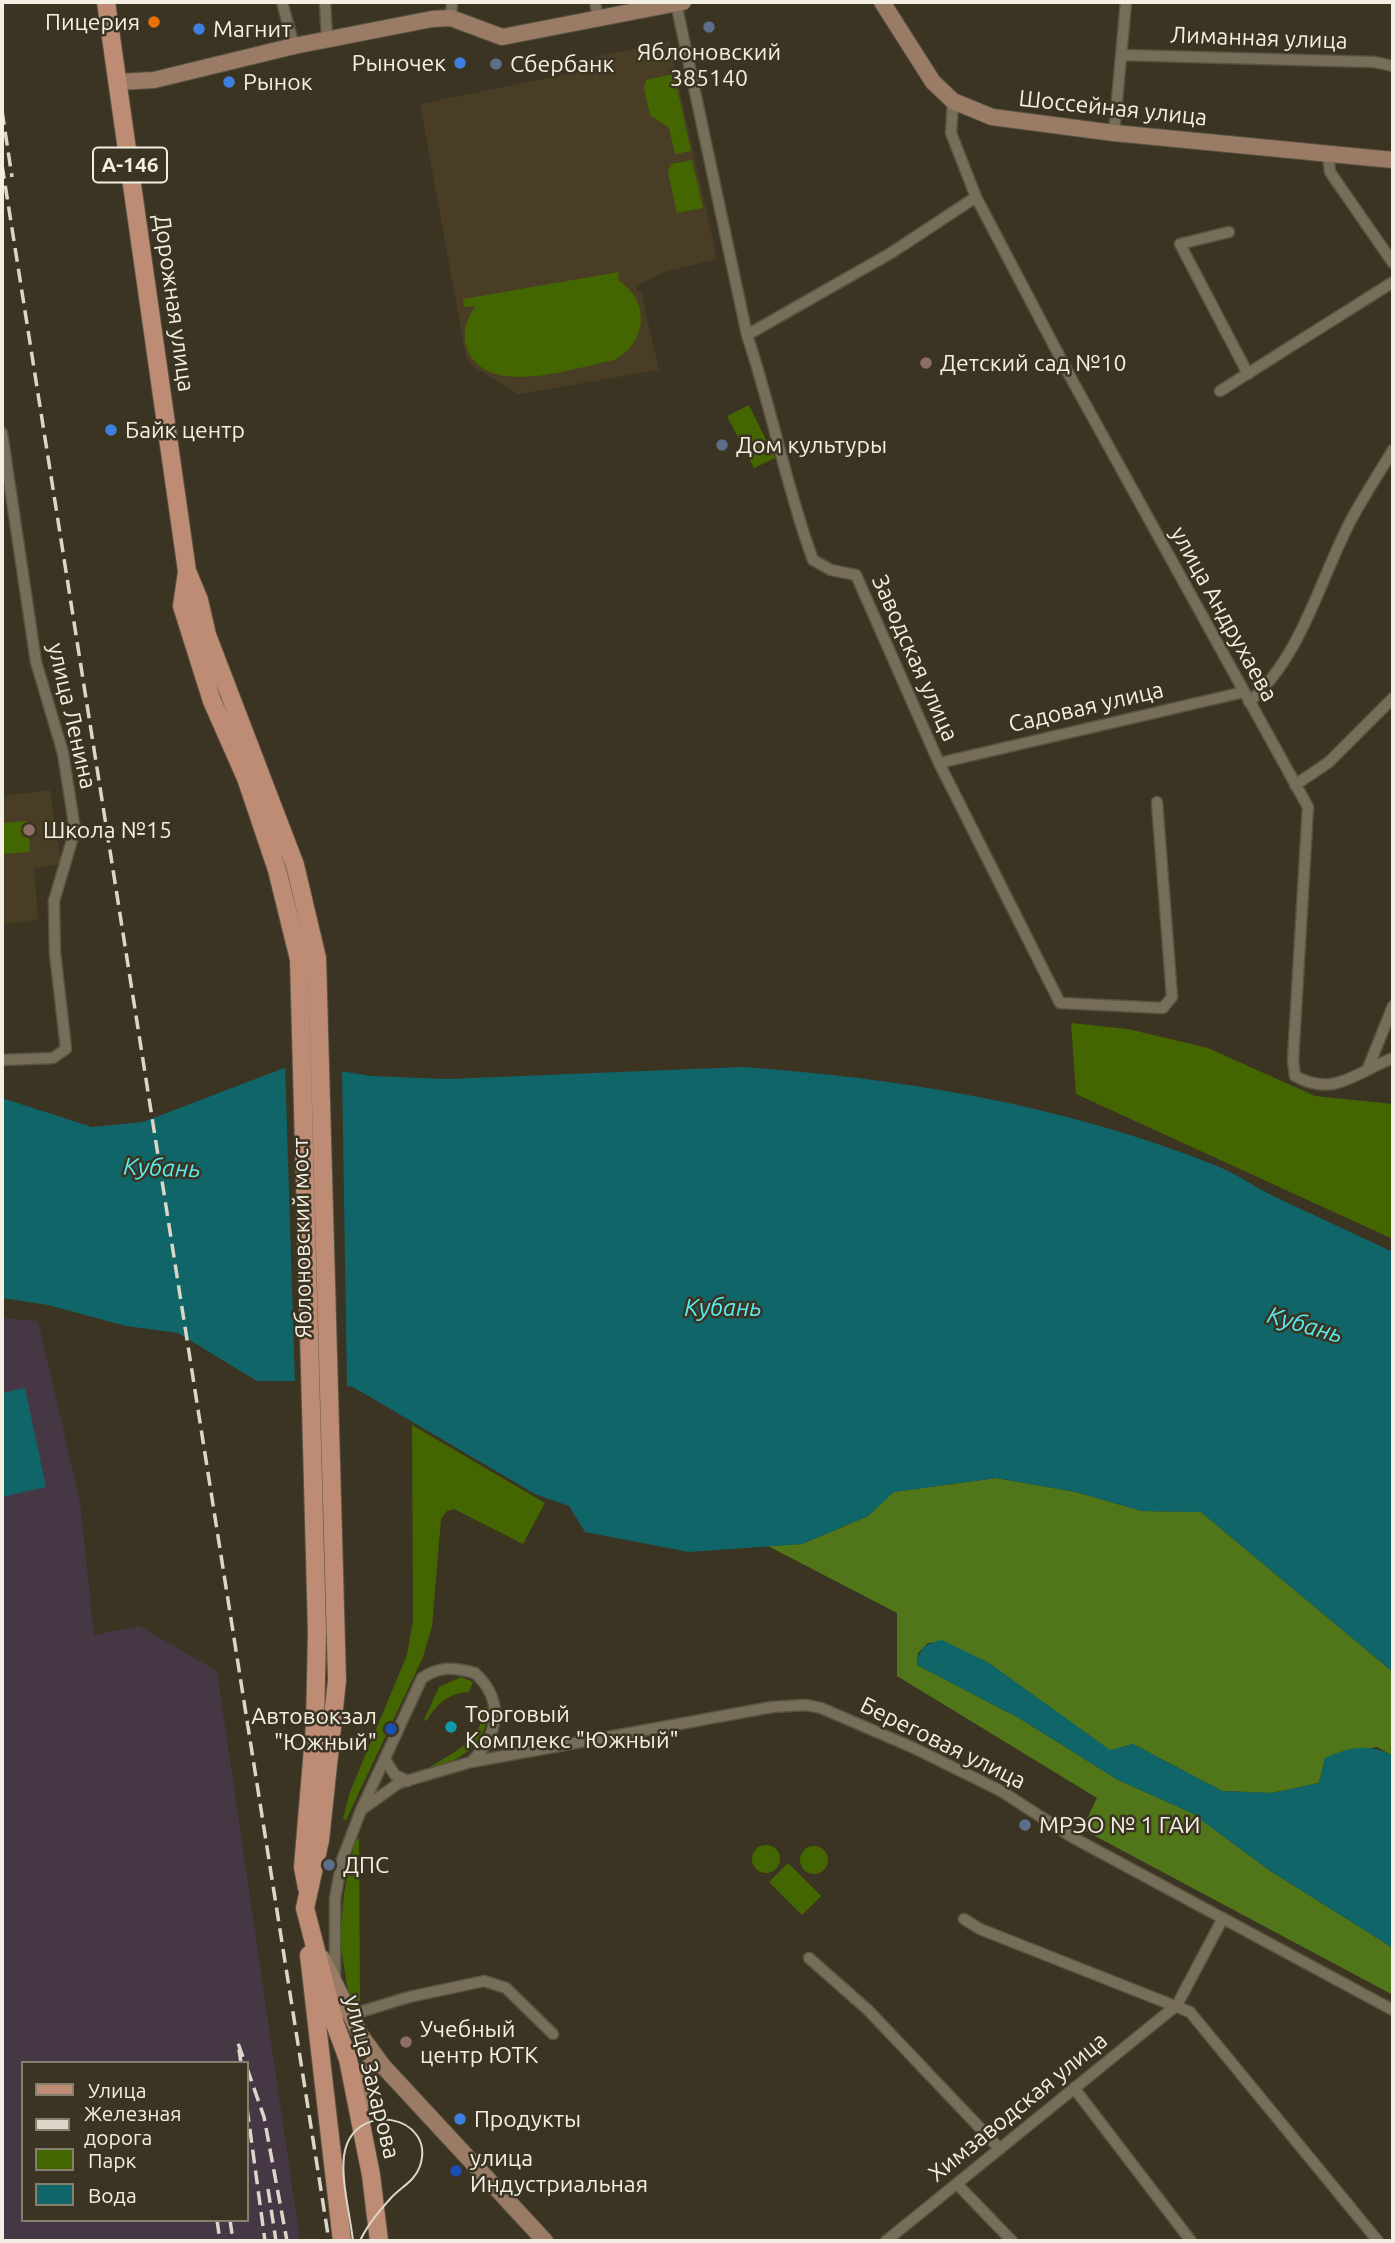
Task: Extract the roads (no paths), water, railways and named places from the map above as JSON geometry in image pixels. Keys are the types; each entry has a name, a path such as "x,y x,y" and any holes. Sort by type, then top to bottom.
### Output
{"main road":[{"name":"Дорожная улица","path":"106,2 187,571 199,600 207,635 295,865"},
{"name":"Шоссейная улица","path":"882,2 933,82 953,101 1003,119 1114,133 1393,160"},
{"path":"118,82 154,79 452,10 502,37 679,3"},
{"name":"Дорожная улица","path":"187,571 182,606 212,701 246,778 277,870"},
{"name":"Яблоновский мост","path":"295,865 318,971 335,1612"},
{"name":"Яблоновский мост","path":"277,870 299,959 303,1019 300,1073 316,1611"},
{"name":"улица Захарова","path":"307,1888 303,1867 315,1725 316,1611"},
{"name":"улица Захарова","path":"335,1612 337,1681 320,1840 307,1888 305,1908 316,2037 342,2241"},
{"path":"308,1927 335,1982 342,2020 361,2036 383,2066 545,2241"},
{"name":"улица Захарова","path":"308,1927 342,2020 377,2214 379,2241"},
{"path":"316,2037 321,2029 342,2020"},
{"path":"319,2063 331,2054 348,2059"},
{"path":"360,2114 363,2071 373,2064 383,2066"}],"street":[{"path":"282,2 294,46"},
{"path":"325,2 327,39"},
{"path":"595,2 598,19"},
{"path":"1114,133 1126,2"},
{"name":"Заводская улица","path":"679,3 747,335 764,383 796,515 813,561 831,570 856,575 939,763 1060,1003 1163,1008 1169,1003 1171,998 1157,802"},
{"name":"Лиманная улица","path":"1122,55 1374,62 1393,66"},
{"name":"улица Андрухаева","path":"953,101 951,133 976,197 1072,380 1308,807 1293,1059 1295,1076 1311,1085 1336,1087 1368,1068 1393,1058"},
{"path":"1328,153 1330,172 1393,263"},
{"path":"747,335 891,253 976,197"},
{"path":"1229,232 1180,244 1248,374"},
{"path":"1220,391 1393,282"},
{"name":"улица Ленина","path":"2,433 5,484 36,662 64,753 75,830 54,901 55,953 66,1049 53,1058 2,1060"},
{"path":"1249,702 1270,684 1287,657 1352,520 1393,450"},
{"name":"Садовая улица","path":"939,763 1244,692"},
{"path":"1295,785 1329,762 1393,698"},
{"path":"1368,1068 1393,1006"},
{"path":"335,1982 335,1899 342,1860 361,1810 422,1678 434,1670 446,1667 475,1673 495,1701 493,1733 471,1762"},
{"name":"Береговая улица","path":"361,1810 388,1790 471,1762 772,1707 806,1705 873,1730 1001,1791 1072,1838 1393,2010"},
{"path":"386,1760 395,1775 410,1781"},
{"name":"Химзаводская улица","path":"886,2241 1177,2005 1223,1918"},
{"path":"964,1919 992,1934 1190,2012 1378,2241"},
{"path":"809,1958 868,2010 1000,2149"},
{"path":"342,2020 409,1997 484,1981 506,1988 553,2034"},
{"path":"1074,2088 1191,2241"},
{"path":"957,2184 1012,2241"}],"water":[{"name":"Кубань","path":"742,1067 862,1078 922,1087 1040,1110 1098,1126 1156,1143 1220,1167 1273,1196 1393,1252 1393,1672 1201,1512 1142,1511 1076,1492 996,1478 894,1492 868,1516 802,1544 689,1552 585,1532 569,1506 535,1494 353,1387 307,1381 257,1381 178,1333 126,1326 48,1305 2,1298 2,1098 92,1127 143,1122 284,1068 321,1068 371,1076 448,1079"},
{"path":"25,1388 46,1487 2,1497 2,1393"},
{"path":"942,1640 989,1663 1110,1750 1133,1744 1222,1791 1272,1793 1319,1783 1325,1758 1351,1749 1376,1749 1393,1756 1393,1948 1269,1870 1192,1813 1118,1780 1019,1718 917,1665 919,1654 924,1648"}],"tram line":[{"path":"353,2241 345,2187 344,2156 350,2138 362,2126 376,2120 391,2120 406,2125 416,2135 422,2149 420,2166 411,2180 378,2213 360,2241"}],"railway":[{"path":"2,111 12,177"},
{"path":"2,165 329,2241"},
{"path":"241,2061 238,2043 244,2061"},
{"path":"248,2071 264,2117 287,2241"},
{"path":"248,2115 265,2241"},
{"path":"268,2189 276,2241"},
{"path":"217,2222 220,2241"},
{"path":"230,2222 233,2241"}],"place":[{"name":"Пицерия","path":"154,22"},
{"name":"Яблоновский 385140","path":"709,27"},
{"name":"Магнит","path":"199,29"},
{"name":"Рыночек","path":"460,63"},
{"name":"Сбербанк","path":"496,64"},
{"name":"Рынок","path":"229,82"},
{"name":"Детский сад №10","path":"926,363"},
{"name":"Байк центр","path":"111,430"},
{"name":"Дом культуры","path":"722,445"},
{"name":"Школа №15","path":"29,830"},
{"name":"Торговый Комплекс \"Южный\"","path":"451,1727"},
{"name":"Автовокзал \"Южный\"","path":"391,1729"},
{"name":"МРЭО № 1 ГАИ","path":"1025,1825"},
{"name":"ДПС","path":"329,1865"},
{"name":"Учебный центр ЮТК","path":"406,2042"},
{"name":"Продукты","path":"460,2119"},
{"name":"улица Индустриальная","path":"456,2171"}]}
